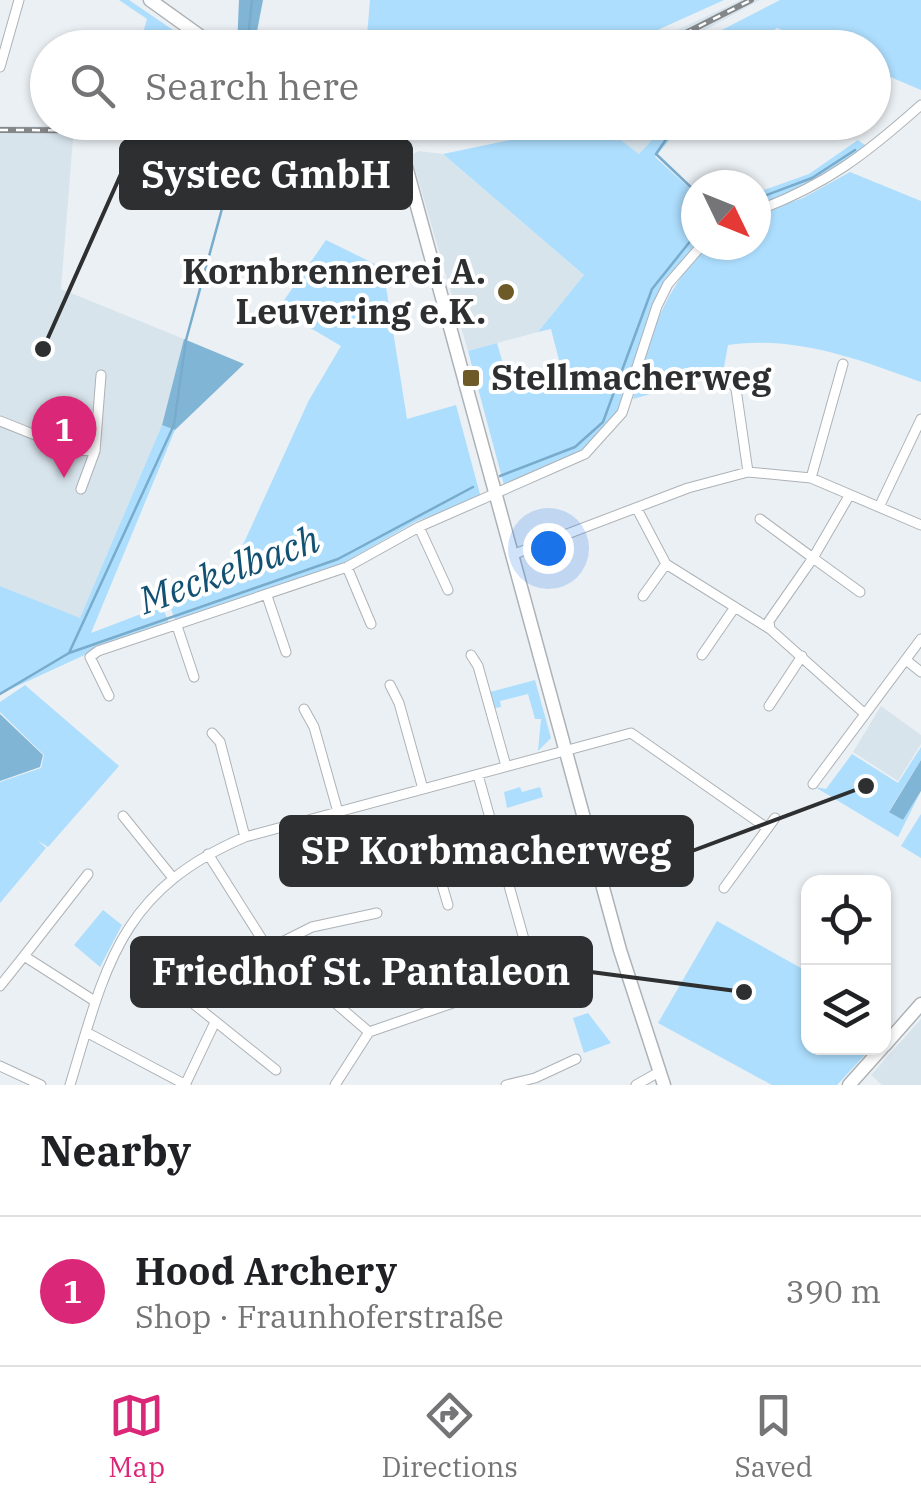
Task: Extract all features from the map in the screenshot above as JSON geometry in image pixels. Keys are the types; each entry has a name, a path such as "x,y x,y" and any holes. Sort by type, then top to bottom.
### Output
{"main road":[{"path":"150,0 192,30"},
{"path":"399,140 565,750 662,1078"},
{"path":"891,1037 921,1004"},
{"path":"849,1085 875,1055"}],"street":[{"path":"0,67 2,47 19,0"},
{"path":"891,130 921,104"},
{"path":"771,204 813,189 846,170 880,140"},
{"path":"109,696 90,657 348,568 420,527 572,462 617,421 633,388 656,306 668,284 689,260"},
{"path":"811,478 843,364"},
{"path":"726,374 736,389 748,472"},
{"path":"81,489 95,451 101,375"},
{"path":"512,555 688,488 748,472 811,478 874,508 880,505 921,420"},
{"path":"0,421 58,445 95,451"},
{"path":"770,628 769,622 850,496"},
{"path":"880,505 921,525"},
{"path":"637,509 666,564 770,628 866,714"},
{"path":"760,520 860,592"},
{"path":"420,527 447,586 458,578"},
{"path":"643,596 666,564"},
{"path":"348,568 371,624"},
{"path":"267,596 286,652"},
{"path":"702,655 735,607"},
{"path":"177,626 194,678"},
{"path":"813,784 921,639"},
{"path":"470,656 478,666 506,766"},
{"path":"769,706 802,656"},
{"path":"906,660 921,672"},
{"path":"390,685 399,703 423,789"},
{"path":"304,710 314,727 338,812"},
{"path":"212,732 220,742 246,837"},
{"path":"70,1085 93,1000 120,940 173,878 208,854 246,837 631,734 767,828"},
{"path":"335,1085 369,1032 534,975 478,775"},
{"path":"123,816 173,878"},
{"path":"724,888 775,818"},
{"path":"400,860 432,851 448,905"},
{"path":"208,854 270,948 369,1032"},
{"path":"438,872 503,860"},
{"path":"0,986 88,874"},
{"path":"270,948 312,928 378,913"},
{"path":"24,956 93,1000"},
{"path":"195,1006 276,1070"},
{"path":"86,1032 186,1085 215,1022"},
{"path":"506,1085 537,1082 576,1059"},
{"path":"0,1066 41,1085"},
{"path":"636,1085 662,1078"}],"shaded area":[{"path":"119,0 129,0 173,30 144,30 147,19"},
{"path":"239,0 263,0 257,30 238,30"},
{"path":"370,0 724,0 658,30 367,30"},
{"path":"741,0 760,0 705,30 677,30"},
{"path":"780,0 921,0 921,90 891,77 891,30 722,30"},
{"path":"0,126 30,126 30,140 73,140 61,289 184,339 162,425 80,619 0,586"},
{"path":"121,140 329,140 264,143"},
{"path":"510,140 621,140 639,154 652,140 670,140 655,157 681,180 681,260 684,260 665,282 654,304 619,412 583,452 505,489 468,351 497,343 511,391 563,376 551,329 538,332 584,275 443,154"},
{"path":"620,140 651,140 639,154"},
{"path":"858,140 869,148 845,167 771,201 771,188 809,174"},
{"path":"419,151 443,154 584,275 538,332 468,351 411,155"},
{"path":"850,172 921,201 921,382 826,351 753,343 728,345 723,373 633,399 659,317 694,260 771,260 771,209 803,198"},
{"path":"326,240 383,268 407,419 456,405 481,498 417,521 345,562 177,625 169,604 226,582 309,400 341,346 278,309"},
{"path":"184,339 244,364 175,430 162,425"},
{"path":"162,425 175,430 91,633 162,606 169,623 104,646 0,694 0,586 80,618"},
{"path":"535,680 551,738 538,751 541,719 535,719 528,694 500,701 501,707 495,708 490,692"},
{"path":"25,685 119,766 48,847 37,840 46,848 0,903 0,782 41,768 44,755 0,712 0,702"},
{"path":"881,706 921,735 921,744 898,781 853,752"},
{"path":"0,714 43,755 40,767 0,781"},
{"path":"921,747 921,760 889,811 903,820 921,791 898,837 815,787 826,789 852,754 898,783"},
{"path":"921,760 921,791 903,820 889,812"},
{"path":"520,787 522,792 540,787 543,797 507,808 504,792"},
{"path":"921,814 921,858 901,846"},
{"path":"103,910 122,925 100,967 74,945"},
{"path":"717,921 801,968 801,1055 865,1055 837,1085 772,1085 658,1023"},
{"path":"588,1013 611,1043 584,1053 573,1018"},
{"path":"921,1019 921,1085 882,1085 871,1075"}],"waterway":[{"path":"249,30 252,0"},
{"path":"666,140 656,154 681,178"},
{"path":"69,653 174,425 186,340 234,165 242,163 246,148"},
{"name":"Meckelbach","path":"771,193 812,178 855,150"},
{"name":"Meckelbach","path":"500,476 575,447 603,422 652,289 681,253"},
{"name":"Meckelbach","path":"0,694 69,653 338,559 473,487"}],"railway":[{"path":"692,30 751,0"},
{"path":"0,130 30,130"}],"place":[{"name":"Kornbrennerei A. Leuvering e.K.","path":"506,292"},
{"name":"Systec GmbH","path":"43,349"},
{"name":"Stellmacherweg","path":"471,378"},
{"name":"Hood Archery","path":"64,478"},
{"name":"SP Korbmacherweg","path":"866,786"},
{"name":"Friedhof St. Pantaleon","path":"744,992"}]}
